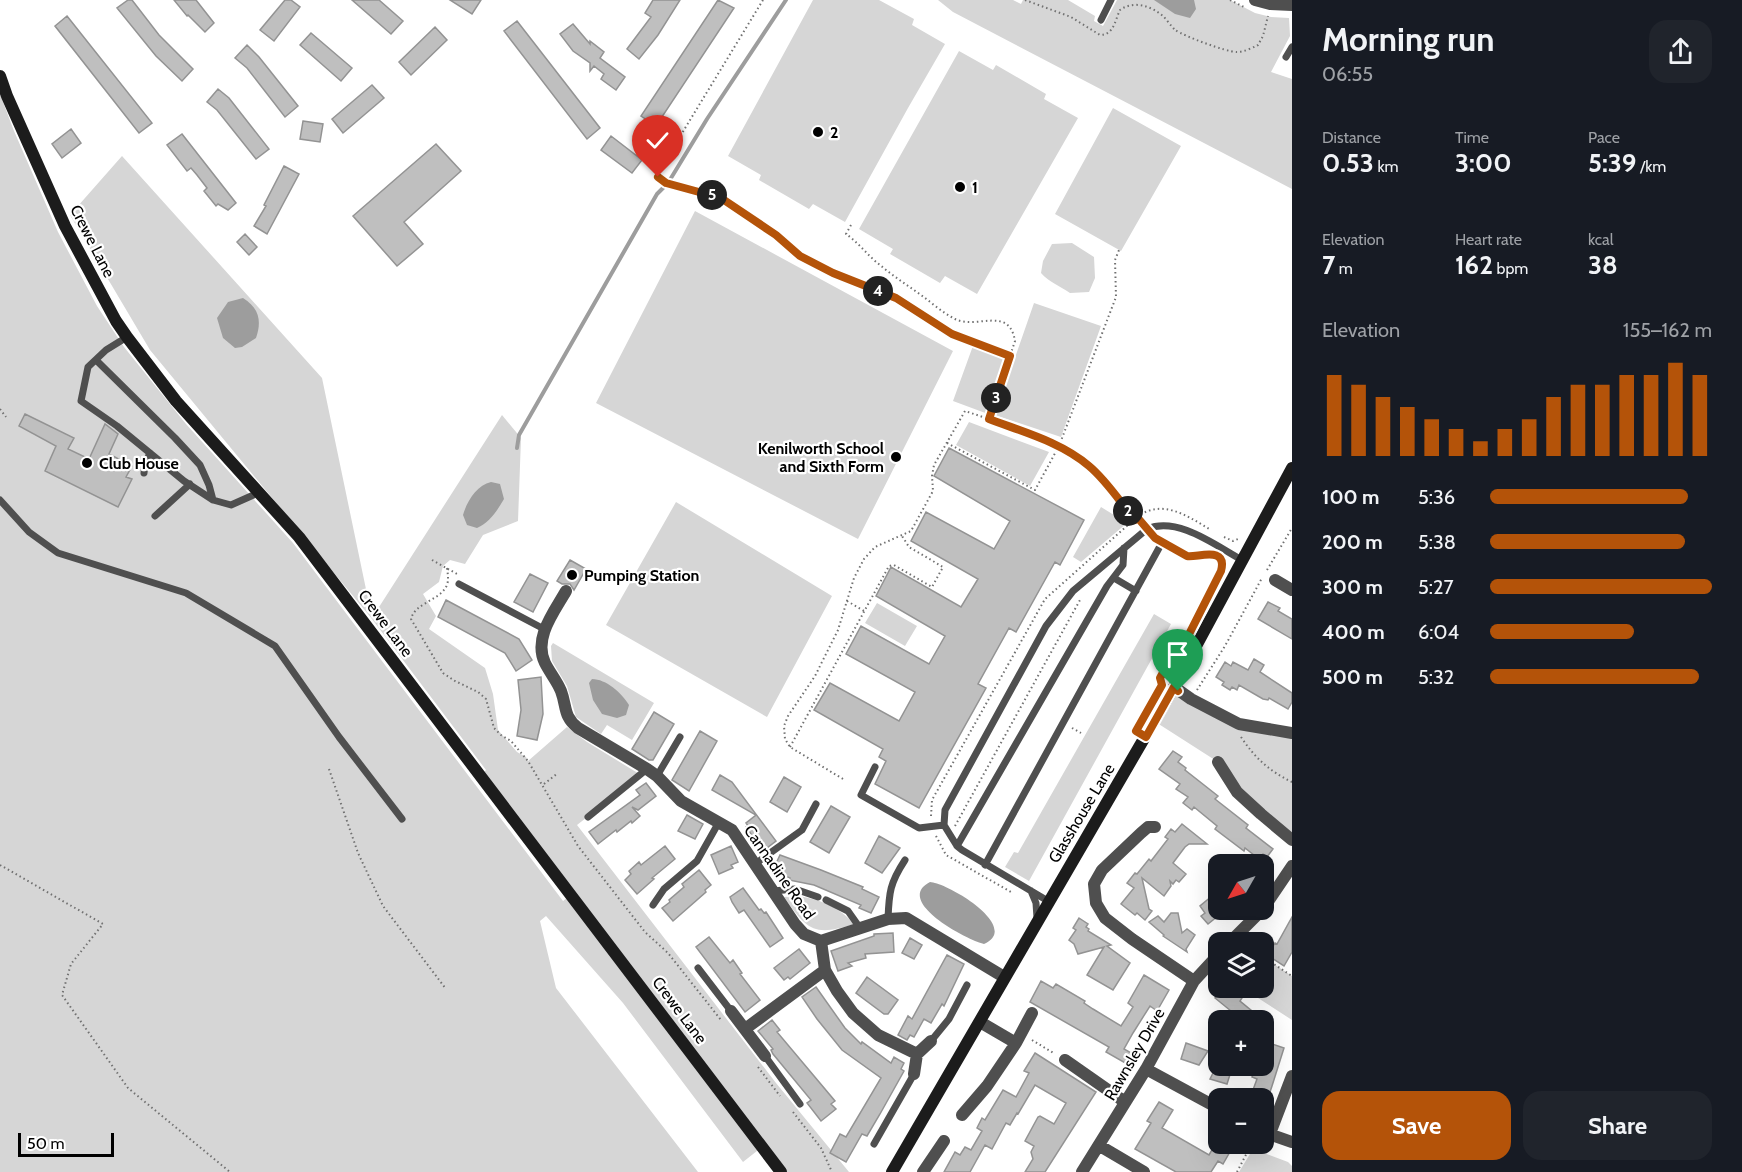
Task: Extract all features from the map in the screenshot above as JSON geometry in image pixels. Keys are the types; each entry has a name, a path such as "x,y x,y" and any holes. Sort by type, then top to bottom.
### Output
{"street":[{"path":"1255,0 1292,7"},
{"name":"Crewe Lane","path":"0,76 65,226 116,321 127,337 176,401 299,537 781,1172"},
{"name":"Glasshouse Lane","path":"892,1172 980,1022 1292,468"},
{"path":"1275,580 1292,590"},
{"name":"Cannadine Road","path":"566,591 544,629 541,641 544,661 562,693 568,718 578,728 652,773 681,801 732,830 772,891 804,934 821,941 888,919 906,918 1004,976"},
{"path":"1168,686 1239,724 1292,733"},
{"path":"1218,762 1238,792 1292,840"},
{"path":"1155,827 1141,833 1102,870 1094,884 1096,903 1105,918 1194,981"},
{"path":"1274,893 1292,866"},
{"path":"1240,932 1252,920"},
{"path":"821,941 825,970 853,1013 878,1035 917,1054"},
{"name":"Rawnsley Drive","path":"1082,1172 1146,1069 1194,981 1208,966"},
{"path":"745,1029 825,970"},
{"path":"731,1011 745,1029 760,1060"},
{"path":"962,1114 987,1086 1032,1013"},
{"path":"980,1022 1018,1038"},
{"path":"914,1074 917,1054 931,1041"},
{"path":"1065,1060 1125,1102"},
{"path":"1146,1069 1208,1103"},
{"path":"1274,1116 1292,1076"},
{"path":"1274,1136 1292,1142"},
{"path":"923,1172 944,1141"},
{"path":"1100,1146 1144,1172"}],"lane":[{"path":"1101,20 1111,0"},
{"path":"1286,57 1292,46"},
{"path":"127,337 96,360 86,372 81,402 117,426 213,500 231,505 260,492"},
{"path":"96,360 200,465 213,500"},
{"path":"144,473 150,453"},
{"path":"155,516 190,484"},
{"path":"0,500 29,532 58,553 186,593 275,646 339,737 402,819"},
{"path":"1048,901 957,846 944,825 945,810 1046,626 1073,591 1148,529 1162,525 1181,528 1242,560"},
{"path":"986,865 1161,545"},
{"path":"957,846 1107,586 1125,560 1124,548"},
{"path":"1114,578 1136,591"},
{"path":"459,584 544,629"},
{"path":"588,817 652,773 680,737"},
{"path":"875,767 861,795 919,828 944,825"},
{"path":"755,864 802,830 816,804"},
{"path":"653,905 664,889 697,861 719,822"},
{"path":"888,919 889,895 893,878 905,860"},
{"path":"772,891 795,889 818,897"},
{"path":"1031,891 1037,906 1037,921"},
{"path":"826,900 848,911 860,928"},
{"path":"698,968 731,1011"},
{"path":"931,1041 949,1019 967,985"},
{"path":"760,1060 800,1104"},
{"path":"874,1144 914,1074"}],"path":[{"path":"763,0 659,171 659,179 692,191 721,198 776,235 800,256 833,273 896,298 952,334 1010,356"},
{"path":"1025,0 1071,17 1100,35 1111,31 1120,10 1133,5 1142,5 1154,9 1182,34 1229,51 1238,52 1258,45 1268,16"},
{"path":"851,225 846,234 878,264 953,318 970,323 1001,321 1010,326 1016,341 989,419"},
{"path":"946,443 1034,491 1059,446 1116,297 1115,260 1119,250"},
{"path":"0,409 6,417"},
{"path":"843,779 790,747 785,739 784,726 788,716 815,676 838,630 854,578 864,559 875,547 911,531 933,491 934,465 964,411 1059,446 1092,468 1135,520"},
{"path":"1019,896 946,855 933,828 930,811 932,800 1045,599 1137,517 1148,529"},
{"path":"1191,699 1225,646 1292,528"},
{"path":"790,747 892,565 932,587 943,567 909,547 902,536"},
{"path":"1161,545 1187,556 1207,553 1218,558 1222,566 1216,581"},
{"path":"447,568 447,586 415,611 412,622 443,673 478,692 486,699 494,728 521,752 578,846 645,932 668,953 721,1020"},
{"path":"953,828 1080,599 1073,591"},
{"path":"846,601 866,612"},
{"path":"1168,686 1160,678 1170,660 1177,658"},
{"path":"1239,734 1257,760 1292,782"},
{"path":"329,769 358,854 383,906 446,990"},
{"path":"543,785 558,773"},
{"path":"0,865 103,924 71,964 62,995 128,1088 230,1172"},
{"path":"1274,964 1292,976"},
{"path":"1018,1038 1065,1060"},
{"path":"760,1060 783,1099"},
{"path":"790,1108 821,1148 832,1172"},
{"path":"1237,1172 1246,1154"}],"shaded area":[{"name":"2","path":"813,0 879,0 914,19 912,25 945,44 845,222 813,204 809,209 759,180 761,175 728,156"},
{"path":"938,0 1013,0 1021,4 1023,0 1068,0 1095,16 1094,21 1103,26 1117,0 1230,0 1255,13 1289,18 1290,36 1271,72 1292,79 1292,189 953,12"},
{"path":"1154,0 1194,0 1196,9 1190,18 1175,14"},
{"name":"1","path":"959,51 993,70 996,65 1046,94 1044,99 1078,118 977,294 945,276 940,283 890,254 893,249 859,229"},
{"path":"0,94 58,232 97,306 124,347 186,424 293,543 563,901 571,895 481,775 486,770 372,619 150,350 70,215 122,156 322,378 372,618 502,415 521,438 518,521 483,535 465,564 450,560 443,566 439,582 423,594 436,616 429,629 485,668 493,694 498,730 528,761 567,727 641,775 577,825 776,1083 849,1172 784,1172 762,1147 743,1162 623,1003 546,916 540,921 556,988 698,1172 0,1172"},
{"path":"1113,108 1181,146 1121,251 1055,214"},
{"path":"695,211 953,351 858,539 596,403"},
{"path":"1072,243 1094,257 1095,278 1089,292 1070,293 1041,273 1043,261 1052,244"},
{"path":"243,298 256,311 259,326 256,338 242,347 235,348 223,338 217,318 228,302"},
{"path":"1034,303 1101,326 1061,437 995,415"},
{"path":"974,343 1008,357 988,414 953,401"},
{"path":"969,422 1049,452 1030,486 956,445"},
{"path":"491,482 500,484 504,499 493,516 482,526 477,528 467,525 463,515 467,504 481,486"},
{"path":"676,502 832,596 767,717 606,625"},
{"path":"1101,507 1127,523 1081,562 1073,557"},
{"path":"877,603 917,626 905,646 865,623"},
{"path":"1154,614 1171,624 1029,881 1005,867 1014,852 1018,853"},
{"path":"553,643 654,703 632,740 607,725 601,734 576,717 567,686 552,661 551,646"},
{"path":"592,679 608,684 622,696 629,705 626,715 617,718 602,714 593,700 589,683"},
{"path":"1174,687 1239,724 1292,733 1292,840 1261,814 1218,762 1154,721"},
{"path":"930,882 951,890 978,907 994,927 993,936 984,944 963,935 937,919 926,909 920,899 921,890"},
{"path":"784,897 810,898 827,904 854,924 829,930 813,928 799,917"},
{"path":"1274,964 1292,976 1292,1020 1258,998 1274,998"},
{"path":"1250,1154 1266,1154 1288,1162 1292,1166 1292,1172 1239,1172"}],"building":[{"path":"128,0 132,0 159,35 193,69 182,81 156,56 117,8"},
{"path":"174,0 196,0 214,23 205,32"},
{"path":"285,0 291,0 300,7 274,41 260,30"},
{"path":"352,0 379,0 403,21 391,34"},
{"path":"450,0 481,0 472,14"},
{"path":"653,0 680,0 658,35 639,59 627,49 651,17 645,13"},
{"path":"718,0 734,8 656,126 641,116"},
{"path":"67,16 152,123 139,133 55,26"},
{"path":"517,21 600,128 587,139 504,31"},
{"path":"573,24 590,44 590,41 604,52 600,58 625,77 616,90 601,79 604,74 594,66 590,71 590,63 573,51 560,34"},
{"path":"435,27 447,40 411,75 399,62"},
{"path":"311,33 352,68 341,81 300,45"},
{"path":"247,45 298,106 285,117 247,68 235,58"},
{"path":"372,85 384,98 343,133 332,119"},
{"path":"218,89 229,98 269,149 256,159 217,110 207,102"},
{"path":"303,121 323,124 320,142 300,139"},
{"path":"71,129 81,143 62,158 52,144"},
{"path":"182,134 236,203 228,210 218,204 216,206 204,191 207,188 197,175 191,168 187,171 167,145"},
{"path":"611,136 642,160 632,173 601,150"},
{"path":"436,144 461,171 404,222 423,244 397,266 353,216"},
{"path":"284,166 299,174 267,234 254,226"},
{"path":"245,234 257,247 249,255 237,242"},
{"name":"Club House","path":"25,414 74,438 68,449 89,459 105,424 118,434 109,454 132,466 126,477 132,479 118,507 45,471 56,446 19,426"},
{"path":"949,448 1084,520 1060,565 1055,562 1016,632 1009,628 978,684 986,688 919,808 875,784 886,761 879,757 883,749 814,710 830,683 899,721 915,692 846,654 861,626 929,664 945,636 876,596 891,567 961,607 978,579 911,541 926,512 994,549 1010,521 934,476"},
{"name":"Pumping Station","path":"570,560 586,569 574,590 570,584 557,581"},
{"path":"530,574 548,583 533,612 514,602"},
{"path":"446,600 519,639 532,660 516,671 505,653 438,617"},
{"path":"1268,602 1280,608 1278,611 1292,619 1292,639 1258,619"},
{"path":"1254,659 1264,665 1260,672 1292,693 1292,702 1288,709 1269,698 1268,700 1263,699 1239,685 1237,690 1232,687 1230,690 1216,677 1225,662 1231,666 1233,662 1248,670"},
{"path":"541,677 543,714 537,740 517,736 521,710 518,680"},
{"path":"654,712 674,724 653,760 649,760 632,749"},
{"path":"700,731 717,741 689,791 672,780"},
{"path":"1173,751 1182,757 1178,762 1186,768 1185,770 1218,796 1215,799 1248,825 1246,828 1273,849 1269,854 1253,854 1245,848 1244,851 1215,829 1217,826 1194,807 1192,810 1183,803 1188,797 1176,789 1180,784 1159,769"},
{"path":"720,775 732,782 776,841 763,851 746,827 748,826 746,823 756,815 712,790"},
{"path":"784,777 801,787 787,812 770,802"},
{"path":"646,783 656,796 638,810 632,807 640,816 598,844 589,832 640,795 636,790"},
{"path":"831,806 850,817 829,853 810,842"},
{"path":"687,815 703,824 695,839 678,831"},
{"path":"1182,824 1207,844 1189,844 1185,847 1173,863 1186,874 1179,882 1176,880 1173,884 1170,881 1171,886 1164,896 1142,878 1149,909 1152,911 1145,920 1121,904 1134,888 1127,883 1149,859 1151,861 1168,839 1165,837 1171,829 1175,832"},
{"path":"879,836 900,848 882,873 865,863"},
{"path":"665,846 675,859 637,894 625,880 631,874 629,871 639,862 641,865"},
{"path":"731,846 738,862 731,865 733,868 719,874 711,855"},
{"path":"780,855 863,887 862,889 879,897 871,913 859,908 861,905 814,885 789,880 790,878 773,870"},
{"path":"699,870 711,885 673,921 662,908 684,887 682,884"},
{"path":"743,888 759,910 766,912 783,938 770,947 744,910 739,913 732,902 730,897"},
{"path":"1208,899 1208,920 1213,920 1208,924 1201,916 1205,913 1200,906"},
{"path":"1171,913 1178,913 1182,933 1187,929 1195,935 1186,949 1187,952 1163,936 1149,922 1158,916 1164,922"},
{"path":"1292,917 1292,952 1284,966 1274,960 1274,944 1277,944"},
{"path":"1079,918 1088,924 1086,927 1088,931 1111,945 1107,946 1130,963 1113,990 1087,975 1104,947 1078,954 1074,944 1069,940 1076,930 1073,928"},
{"path":"893,933 894,952 865,954 866,958 848,963 852,966 838,971 831,951 874,936 874,934"},
{"path":"709,937 730,963 733,960 742,973 740,974 760,1000 745,1012 696,947"},
{"path":"910,938 922,945 914,959 902,953"},
{"path":"799,949 810,963 790,979 788,977 784,980 774,968"},
{"path":"947,955 964,964 944,1006 942,1004 931,1023 924,1019 914,1037 910,1035 907,1040 898,1035 908,1016 912,1019"},
{"path":"1144,975 1169,990 1157,1011 1150,1006 1133,1033 1124,1049 1133,1054 1127,1064 1106,1052 1109,1047 1030,1002 1041,981 1053,988 1056,984 1121,1026 1133,1007 1128,1003"},
{"path":"867,977 898,1000 888,1014 884,1014 856,993"},
{"path":"816,987 845,1028 861,1044 862,1042 891,1063 894,1057 904,1063 901,1069 904,1071 880,1114 867,1136 862,1134 846,1162 830,1153 840,1134 846,1137 881,1078 842,1050 817,1019 802,997"},
{"path":"1215,998 1242,998 1240,1001 1251,1010 1230,1010"},
{"path":"772,1020 780,1030 777,1032 835,1101 831,1104 836,1109 821,1121 807,1103 811,1100 773,1054 771,1050 773,1049 758,1031"},
{"path":"1186,1043 1208,1051 1199,1065 1181,1059"},
{"path":"1274,1045 1284,1048 1271,1088 1254,1088 1257,1079 1252,1077 1274,1076"},
{"path":"1035,1053 1096,1092 1045,1172 1025,1172 1033,1159 1031,1152 1034,1146 1025,1141 1038,1117 1054,1124 1066,1103 1035,1085 1010,1125 1006,1123 992,1149 985,1145 970,1172 944,1172 955,1152 960,1155 965,1147 971,1150 982,1131 977,1128 982,1118 985,1120 1003,1090 1016,1097 1029,1073 1024,1071"},
{"path":"1212,1076 1230,1076 1227,1084 1210,1079"},
{"path":"1159,1102 1173,1110 1162,1128 1209,1155 1229,1154 1223,1164 1218,1161 1211,1172 1176,1172 1135,1149 1151,1123 1147,1121"}],"waterway":[{"path":"517,448 519,435 657,194 668,183 707,119 786,0"}],"place":[{"name":"2","path":"818,132"},
{"name":"1","path":"960,187"},
{"name":"Kenilworth School and Sixth Form","path":"896,457"},
{"name":"Club House","path":"87,463"},
{"name":"Pumping Station","path":"572,575"}],"route":[{"path":"658,177 666,183 721,198 776,235 800,256 833,273 896,298 952,334 1010,356 989,419 1059,446 1082,460 1100,477 1135,520 1137,517 1155,538 1187,556 1207,553 1220,559 1221,571 1177,658 1170,660 1160,678 1162,685 1136,731 1146,737 1174,687 1178,691"}]}
